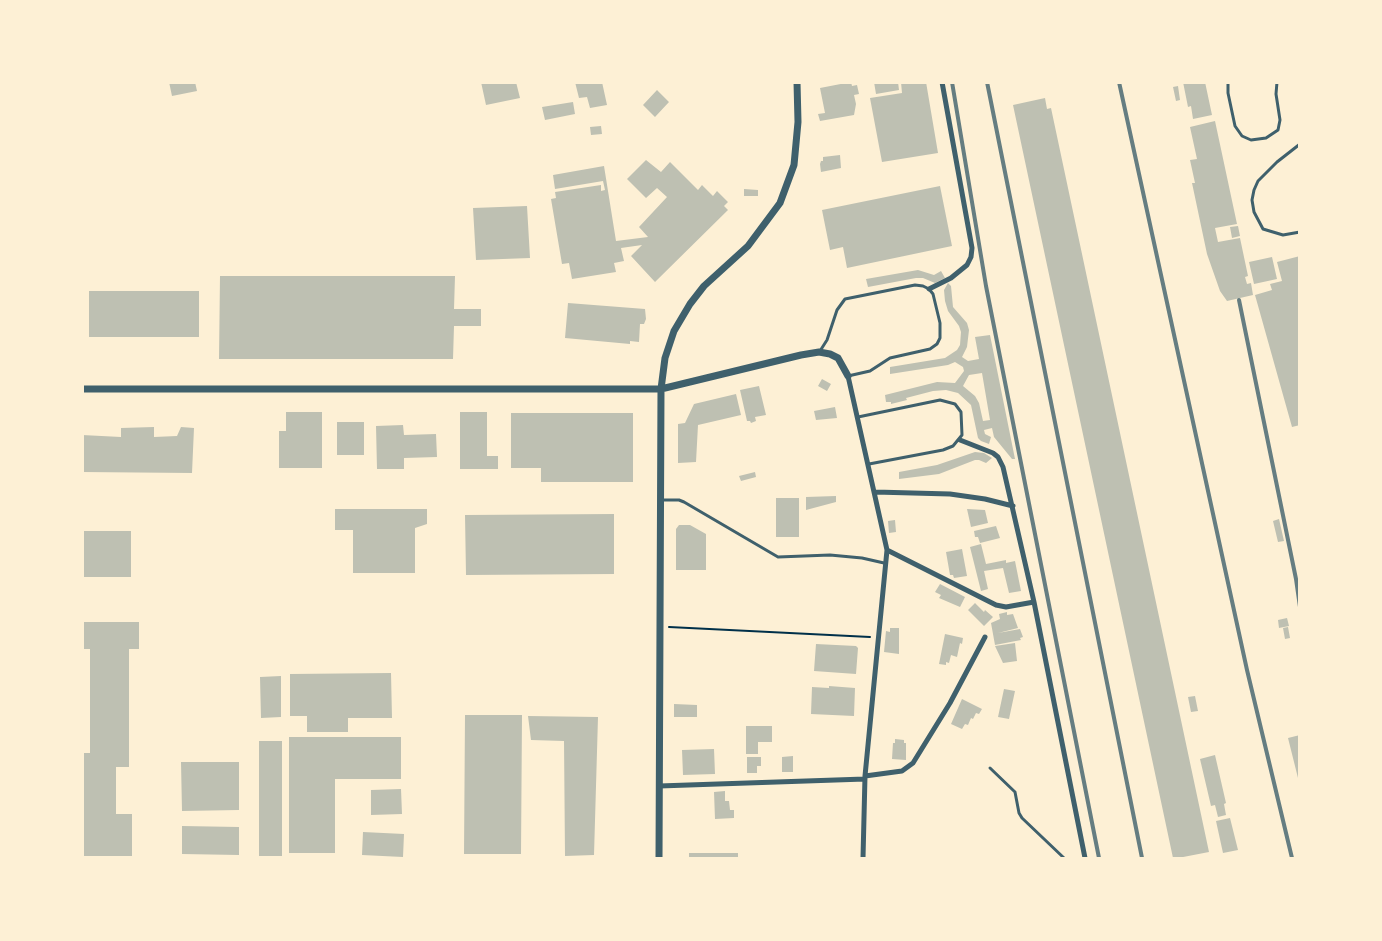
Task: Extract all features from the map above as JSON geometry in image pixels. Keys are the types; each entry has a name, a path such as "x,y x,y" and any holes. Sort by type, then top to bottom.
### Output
{"street":[{"path":"659,858 661,389 665,358 674,331 690,304 704,286 748,246 780,203 794,165 798,122 797,82"},
{"path":"929,289 951,278 967,265 972,248 942,82"},
{"path":"82,389 661,389 801,355 819,352 838,358 848,376 887,550 865,778 864,858"},
{"path":"960,440 987,450 998,457 1003,467 1034,602 1085,858"},
{"path":"875,492 950,495 986,499 1013,506"},
{"path":"887,550 996,605 1006,607 1034,602"},
{"path":"658,786 865,778 902,771 913,763 950,703 986,637"}],"lane":[{"path":"1228,82 1235,126 1242,136 1251,141 1266,138 1278,130 1280,120 1276,94 1277,82"},
{"path":"1299,144 1258,181 1252,200 1254,212 1263,230 1283,235 1299,232"},
{"path":"819,352 827,340 837,310 845,299 915,285 929,289 933,294 940,323 940,338 937,344 930,349 891,358 870,371 848,376"},
{"path":"858,417 947,400 955,404 961,412 963,427 960,440 954,446 869,464"},
{"path":"660,500 684,502 778,557 830,555 862,558 887,564"},
{"path":"990,768 1015,792 1022,818 1064,858"}],"path":[{"path":"660,627 880,638"}],"building":[{"path":"169,82 195,82 197,91 172,96"},
{"path":"481,82 516,82 520,98 486,105"},
{"path":"575,82 602,82 607,105 590,108 587,97 579,98"},
{"path":"851,82 852,86 857,85 859,94 854,95 856,104 854,115 820,121 818,114 825,113 820,88"},
{"path":"874,82 898,82 899,90 876,94"},
{"path":"901,82 926,82 938,153 882,162 870,98 902,93"},
{"path":"1183,82 1205,82 1212,115 1193,119"},
{"path":"1178,86 1180,100 1176,101 1173,87"},
{"path":"657,90 669,102 655,117 643,105"},
{"path":"1045,98 1047,109 1051,108 1209,852 1173,858 1013,105"},
{"path":"573,102 575,114 545,120 542,107"},
{"path":"1215,121 1237,224 1215,228 1218,242 1240,238 1248,276 1245,277 1247,284 1251,283 1253,295 1227,301 1220,291 1207,254 1192,183 1195,183 1190,160 1197,159 1190,127"},
{"path":"601,126 602,134 591,135 590,127"},
{"path":"840,155 841,168 821,172 820,164 823,157"},
{"path":"646,160 661,172 670,162 698,190 702,185 713,196 717,191 728,202 724,206 728,210 655,282 631,256 642,245 621,248 624,261 614,263 616,272 572,279 569,263 562,264 551,199 556,198 555,192 601,185 601,191 605,190 603,181 555,189 553,175 604,166 616,241 648,237 639,227 667,197 657,188 646,198 627,179"},
{"path":"940,186 952,246 847,268 843,247 830,250 822,210"},
{"path":"744,189 758,190 758,196 744,196"},
{"path":"527,206 530,258 476,260 473,208"},
{"path":"1238,226 1240,236 1232,238 1230,227"},
{"path":"1300,256 1300,425 1292,427 1255,295 1272,290 1270,284 1282,281 1277,262"},
{"path":"1272,257 1277,279 1254,284 1249,262"},
{"path":"918,270 934,275 941,271 945,278 935,283 916,278 868,287 866,279"},
{"path":"220,276 455,276 454,309 481,309 481,326 454,326 453,359 219,359"},
{"path":"948,283 951,286 953,307 967,323 969,330 967,347 962,357 968,361 979,359 975,337 990,335 1015,459 1012,459 994,437 992,428 984,430 985,434 991,437 989,444 978,438 971,405 958,393 946,390 933,391 891,404 891,402 886,402 885,395 937,382 955,383 964,371 963,367 955,362 890,374 890,367 945,358 957,350 960,345 961,332 948,311 944,290","holes":["982,373 990,420 983,421 979,403 975,396 963,386 969,375"]},
{"path":"89,291 199,291 199,337 89,337"},
{"path":"568,303 645,309 646,319 644,324 640,324 639,342 630,341 630,344 565,338"},
{"path":"822,379 831,384 827,391 818,386"},
{"path":"759,386 766,415 755,417 756,421 751,423 747,421 740,390"},
{"path":"736,394 741,415 698,425 696,462 678,463 678,424 685,423 694,404"},
{"path":"835,407 837,418 816,420 814,411"},
{"path":"286,412 322,412 322,468 279,468 279,431 286,431"},
{"path":"460,412 487,412 487,456 498,456 498,469 460,469"},
{"path":"511,413 633,413 633,482 541,482 541,468 511,468"},
{"path":"337,422 364,422 364,455 337,455"},
{"path":"403,425 404,435 436,434 437,457 404,458 404,469 377,469 376,426"},
{"path":"154,427 154,437 177,436 181,427 194,428 192,473 82,472 82,435 121,437 121,428"},
{"path":"975,452 984,453 992,458 986,463 975,460 939,474 899,479 899,472 937,465"},
{"path":"755,472 756,477 741,481 739,476"},
{"path":"836,496 836,502 806,510 806,497"},
{"path":"776,498 799,498 799,537 776,537"},
{"path":"335,509 427,509 427,524 415,528 415,573 353,573 353,530 335,530"},
{"path":"967,509 985,510 988,523 971,527"},
{"path":"614,514 614,574 466,575 465,515"},
{"path":"1279,519 1284,541 1278,542 1273,521"},
{"path":"895,520 896,532 889,533 888,521"},
{"path":"679,525 690,525 706,534 706,570 676,570 676,529"},
{"path":"996,526 1000,538 980,543 978,537 975,537 974,531"},
{"path":"82,531 131,531 131,577 82,577"},
{"path":"981,544 986,564 1006,560 1006,563 1015,561 1021,591 1009,593 1003,568 984,571 988,589 981,591 970,547"},
{"path":"962,549 967,576 954,578 950,575 946,552"},
{"path":"940,584 965,597 960,607 939,598 941,595 935,592"},
{"path":"975,603 993,617 984,626 968,610"},
{"path":"1007,612 1007,615 1013,614 1018,628 998,633 1020,629 1023,637 1020,638 1021,640 995,645 991,623 1000,619 999,614"},
{"path":"1287,618 1289,626 1279,628 1278,620"},
{"path":"83,622 139,622 139,649 129,649 129,767 116,767 116,814 132,814 132,856 82,856 82,753 90,753 90,649 83,649"},
{"path":"1288,627 1290,638 1285,639 1283,628"},
{"path":"890,628 899,628 899,654 884,652 886,631 890,632"},
{"path":"945,634 963,638 957,657 951,655 946,665 939,664"},
{"path":"1015,643 1017,661 1003,663 995,646"},
{"path":"816,644 856,646 858,648 856,674 814,671"},
{"path":"391,673 392,718 348,718 348,732 307,732 307,716 290,716 290,674"},
{"path":"281,676 281,717 261,718 260,677"},
{"path":"829,686 855,688 854,716 811,714 812,687 829,688"},
{"path":"1004,689 1015,691 1009,719 998,717"},
{"path":"1195,696 1198,711 1191,712 1188,697"},
{"path":"962,699 982,709 962,729 951,724"},
{"path":"674,704 697,705 697,717 674,717"},
{"path":"465,715 522,715 521,854 464,854"},
{"path":"528,716 598,717 594,855 565,856 564,741 531,740"},
{"path":"746,726 772,726 772,742 758,742 758,754 746,754"},
{"path":"1300,735 1300,782 1299,782 1288,738"},
{"path":"289,737 401,737 401,779 335,779 335,853 289,853"},
{"path":"895,739 904,740 906,743 906,760 892,759"},
{"path":"259,741 282,741 282,856 259,856"},
{"path":"714,749 715,774 683,775 682,750"},
{"path":"1215,755 1226,803 1224,804 1226,815 1218,817 1215,805 1211,806 1200,759"},
{"path":"793,756 793,772 782,772 782,757"},
{"path":"747,757 761,757 761,766 757,766 757,773 747,773"},
{"path":"181,762 239,762 239,810 182,811"},
{"path":"401,789 402,814 371,815 371,790"},
{"path":"725,791 725,801 729,801 730,810 734,810 734,818 715,819 714,792"},
{"path":"1230,818 1238,850 1223,853 1216,821"},
{"path":"182,826 239,827 239,855 182,854"},
{"path":"363,832 404,834 403,857 362,855"},
{"path":"689,853 738,853 738,858 689,858"}],"railway":[{"path":"952,82 986,286 1099,858"},
{"path":"987,82 1142,858"},
{"path":"1119,82 1247,670 1292,858"},
{"path":"1239,300 1300,607"}]}
